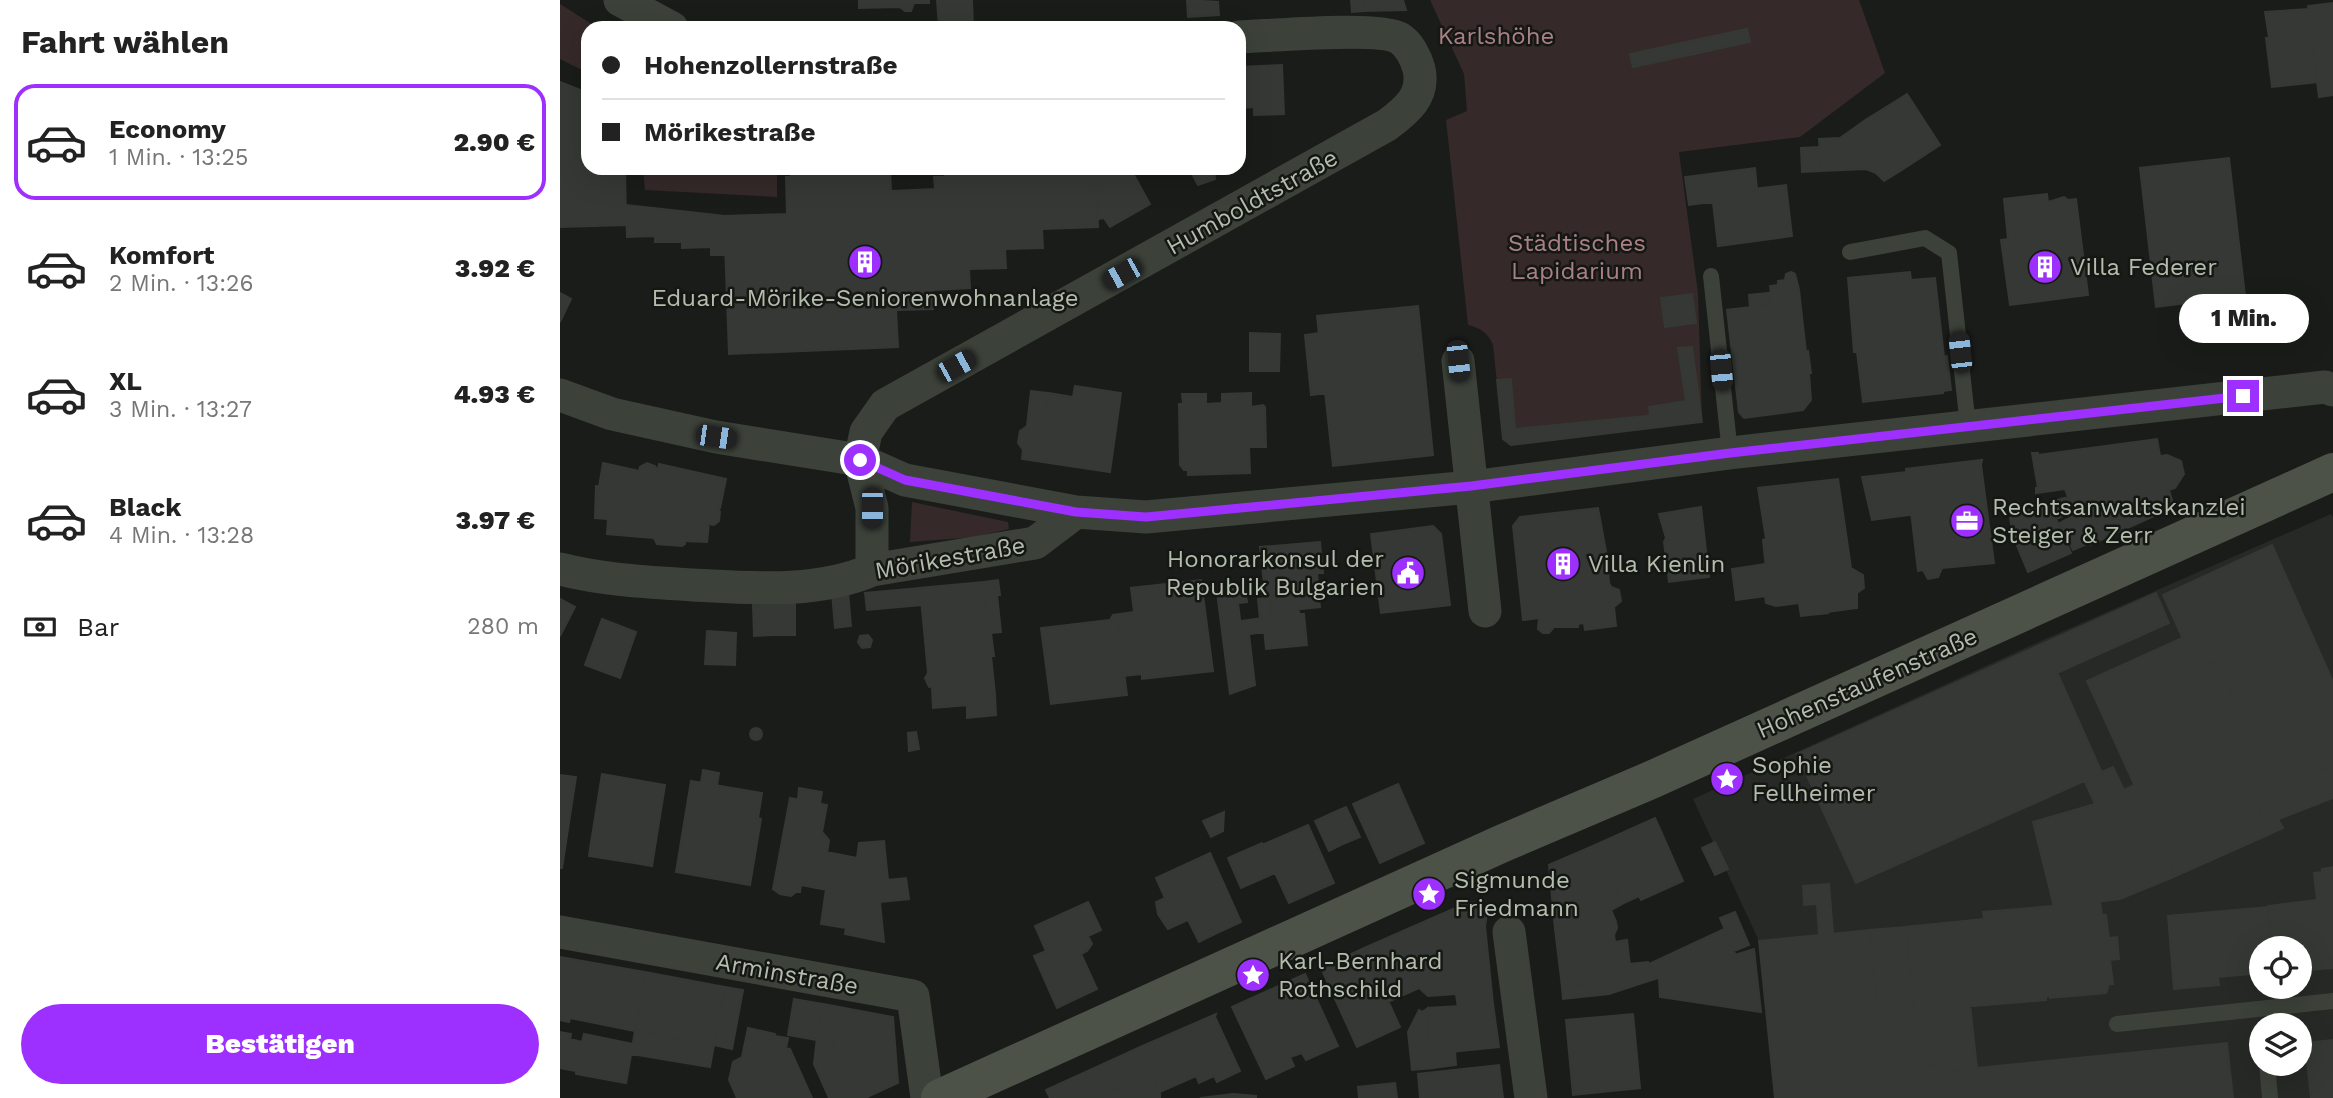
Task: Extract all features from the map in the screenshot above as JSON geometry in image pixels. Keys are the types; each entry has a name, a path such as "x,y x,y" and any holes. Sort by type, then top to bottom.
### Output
{"street":[{"path":"620,0 659,21"},
{"name":"Humboldtstraße","path":"860,460 866,432 885,405 1387,125 1409,109 1421,82 1416,59 1401,39 1389,34 1246,37"},
{"path":"1458,361 1485,611"},
{"path":"560,395 612,414 690,431 860,460 905,480 1076,512 1146,517 1471,486 1730,453 2325,387 2333,390"},
{"path":"860,460 872,508 872,570"},
{"name":"Hohenstaufenstraße","path":"940,1098 2333,472"},
{"name":"Mörikestraße","path":"560,569 584,575 648,582 774,589 849,580 872,570 1035,543 1076,512"},
{"name":"Arminstraße","path":"560,932 913,996 926,1098"},
{"path":"1509,932 1531,1098"}],"lane":[{"path":"1850,251 1925,238 1949,253 1968,426"},
{"path":"1711,276 1730,453"},
{"path":"2117,1024 2333,1001"},
{"path":"2262,1009 2262,1013"},
{"path":"2268,1076 2270,1098"}],"shaded area":[{"path":"2331,514 2333,1098 1775,1098 1759,941 1693,799 2043,640"}],"green space":[{"name":"Städtisches Lapidarium","path":"1430,0 1859,0 1885,73 1800,137 1679,152 1698,293 1702,422 1511,445 1503,439 1493,345 1484,332 1468,325 1446,120 1467,111 1464,74"},
{"path":"560,4 587,21 581,21 581,70 560,59"},
{"path":"644,175 777,175 777,197 645,190"},
{"path":"912,502 1008,522 1009,529 975,537 910,542"}],"building":[{"path":"859,0 929,0 929,3 914,3 911,11 905,11 900,7 859,8"},
{"path":"937,0 972,0 973,21 938,21"},
{"path":"1187,0 1218,2 1219,15 1188,17"},
{"path":"1351,0 1363,0 1364,11 1352,12"},
{"path":"1363,0 1403,0 1406,10 1364,11"},
{"path":"2333,3 2333,95 2319,97 2308,6"},
{"path":"2308,9 2311,32 2269,37 2265,12"},
{"path":"1747,29 1750,42 1633,67 1630,54"},
{"path":"2311,32 2317,82 2272,87 2266,38"},
{"path":"1282,65 1284,114 1254,115 1254,107 1246,108 1246,67"},
{"path":"560,82 581,90 581,175 625,175 626,225 560,227"},
{"path":"1907,94 1940,145 1900,171 1867,119"},
{"path":"1867,119 1900,171 1884,181 1876,173 1866,169 1821,171 1819,139 1840,138"},
{"path":"1819,147 1821,171 1802,172 1801,148"},
{"path":"2229,158 2245,296 2156,307 2140,168"},
{"path":"1755,168 1757,189 1712,194 1713,202 1689,205 1685,177"},
{"name":"Eduard-Mörike-Seniorenwohnanlage","path":"890,175 891,191 935,189 934,177 945,175 1096,175 1098,227 1042,229 1043,248 1005,249 1006,268 969,269 970,288 932,290 933,309 896,310 898,347 729,354 724,216 787,214 786,177"},
{"path":"1096,175 1134,175 1150,204 1110,227 1104,218 1098,219"},
{"path":"1193,175 1215,175 1215,179 1198,185"},
{"path":"1786,185 1792,236 1718,246 1712,194"},
{"path":"2047,194 2045,229 2029,231 2023,223 2013,224 2007,229 2004,199"},
{"name":"Villa Federer","path":"2064,197 2068,200 2076,199 2088,295 2010,305 2001,240 2008,239 2007,229 2013,224 2026,224 2029,231 2045,229 2045,203"},
{"path":"626,205 724,216 724,255 711,255 711,247 682,248 682,242 655,242 655,236 627,237"},
{"path":"1910,272 1911,280 1935,278 1944,357 1947,356 1951,390 1863,402 1857,352 1854,352 1848,278"},
{"path":"1786,274 1795,274 1799,290 1771,293 1770,286 1778,285 1778,281 1785,280"},
{"path":"1799,290 1811,373 1811,400 1803,410 1744,418 1739,412 1727,310 1770,305 1768,293"},
{"path":"560,293 571,299 560,322"},
{"path":"1768,293 1770,305 1750,307 1749,295"},
{"path":"1692,294 1696,323 1665,327 1661,298"},
{"path":"1418,306 1433,455 1333,466 1317,316"},
{"path":"1250,333 1280,334 1279,371 1250,371"},
{"path":"1320,333 1326,393 1311,395 1305,335"},
{"path":"1692,347 1702,422 1511,445 1503,439 1497,380 1511,379 1515,429 1647,416 1650,415 1649,407 1686,401 1678,348"},
{"path":"1075,386 1121,393 1110,472 1022,459 1023,450 1018,443 1020,431 1027,426 1028,417 1044,419 1048,393 1073,397"},
{"path":"1031,391 1048,393 1044,419 1028,417"},
{"path":"1251,393 1251,407 1265,407 1266,447 1249,447 1250,473 1188,475 1188,470 1184,470 1180,465 1179,404 1183,404 1182,394 1206,394 1206,404 1222,403 1222,394"},
{"path":"2157,439 2160,456 2167,455 2181,461 2184,474 2175,488 2169,490 2174,507 2073,550 2060,523 2075,515 2065,489 2036,493 2038,488 2032,453 2038,455"},
{"path":"1982,460 1994,563 1942,568 1938,577 1928,579 1923,570 1918,571 1906,469"},
{"path":"603,463 639,471 640,467 647,463 655,466 658,471 659,464 726,479 720,508 717,507 720,512 719,521 714,525 686,521 685,544 682,546 657,544 654,538 607,534 608,519 595,518 596,486 599,487"},
{"path":"1906,472 1908,501 1869,507 1862,477"},
{"path":"1838,479 1851,568 1863,575 1864,588 1857,593 1857,597 1826,600 1828,613 1801,616 1799,603 1776,606 1766,603 1765,596 1771,591 1766,569 1763,540 1766,539 1758,488"},
{"path":"2068,497 2072,512 2056,519 2071,553 2028,572 2013,536 2010,518"},
{"path":"1908,501 1910,515 1872,520 1869,507"},
{"path":"1701,507 1709,577 1669,582 1664,542 1666,538 1659,514"},
{"name":"Villa Kienlin","path":"1598,508 1609,583 1611,587 1619,590 1621,601 1614,607 1616,626 1585,630 1584,623 1578,624 1578,627 1554,627 1549,633 1543,633 1538,629 1539,618 1523,620 1513,526 1520,517"},
{"path":"686,521 709,524 707,542 685,541"},
{"path":"1433,526 1441,534 1450,605 1381,613 1371,534"},
{"path":"1320,542 1323,573 1317,573 1320,607 1292,610 1293,615 1271,618 1270,599 1267,600 1265,593 1260,547"},
{"path":"2272,545 2333,682 2333,765 2255,801 2224,733 2245,723 2216,661 2197,670 2163,595"},
{"path":"1766,564 1771,591 1765,596 1736,600 1732,569"},
{"path":"998,580 1001,632 991,633 991,629 988,629 983,582"},
{"path":"1201,580 1213,671 1142,679 1142,674 1124,676 1117,619 1110,620 1113,615 1134,612 1131,588"},
{"path":"983,582 994,656 991,656 995,694 967,697 966,684 962,681 929,687 925,678 928,673 920,588"},
{"path":"1245,587 1247,602 1238,603 1242,635 1249,634 1255,685 1230,694 1217,592"},
{"path":"920,588 921,605 867,610 865,593"},
{"path":"848,592 851,626 835,628 832,593"},
{"path":"2156,593 2169,623 2057,673 2044,643"},
{"path":"1857,597 1857,608 1828,612 1826,600"},
{"path":"560,599 575,607 560,636"},
{"path":"1258,599 1270,599 1271,618 1260,619"},
{"path":"773,604 795,604 795,635 773,635"},
{"path":"773,604 773,635 754,636 753,605"},
{"path":"1292,610 1299,610 1299,614 1304,614 1307,645 1266,649 1263,618 1293,615"},
{"path":"1263,618 1265,632 1242,635 1241,621"},
{"path":"602,619 636,632 620,678 585,665"},
{"path":"1117,619 1127,695 1051,704 1041,628"},
{"path":"707,631 736,633 735,665 705,664"},
{"path":"868,635 872,640 870,647 862,648 858,642 860,636"},
{"path":"2182,638 2197,670 2216,661 2245,723 2224,733 2270,834 2176,876 2087,681"},
{"path":"2044,643 2102,773 1856,883 1797,754"},
{"path":"962,681 966,684 968,705 933,708 932,688"},
{"path":"995,694 996,715 967,718 967,697"},
{"path":"756,728 762,734 756,740 750,734"},
{"path":"916,732 919,749 909,751 908,733"},
{"path":"2333,765 2333,798 2276,820 2266,797"},
{"path":"2113,767 2124,790 2095,804 2084,780"},
{"path":"703,770 719,773 717,785 701,783"},
{"path":"602,774 665,785 652,866 628,862 629,855 590,849"},
{"path":"560,775 576,777 562,868 560,868"},
{"path":"691,781 762,793 758,818 761,819 750,885 676,872"},
{"path":"1398,784 1424,843 1380,863 1353,804"},
{"path":"2134,785 2176,876 2120,899 2054,907 2033,822 2095,804"},
{"path":"799,788 822,792 820,803 798,800"},
{"path":"2266,797 2283,828 2270,834 2255,801"},
{"path":"790,798 827,805 822,832 829,840 822,889 801,885 800,892 791,896 780,894 773,889"},
{"path":"1346,807 1360,837 1343,844 1330,814"},
{"path":"1224,812 1223,831 1211,837 1203,821"},
{"path":"1330,814 1343,844 1329,851 1315,821"},
{"path":"1655,818 1683,881 1641,900 1639,896 1622,904 1595,845"},
{"path":"1308,825 1334,883 1289,903 1262,845"},
{"path":"884,841 888,880 906,878 909,899 880,902 884,942 845,934 846,928 821,924 826,889 822,889 828,857 825,856 826,852 857,858 859,843"},
{"path":"1715,842 1728,869 1715,875 1702,848"},
{"path":"1262,843 1275,873 1241,888 1228,858"},
{"path":"1595,845 1622,904 1611,910 1616,922 1555,929 1549,865"},
{"path":"590,849 629,855 628,862 589,856"},
{"path":"1210,853 1241,922 1215,934 1205,912 1168,929 1158,914 1156,902 1165,898 1156,878"},
{"path":"2333,867 2333,968 2312,970 2312,936 2271,936 2268,906 2317,900 2314,873 2322,872 2322,869"},
{"path":"1829,884 1833,933 1819,935 1817,904 1804,905 1803,886"},
{"path":"1088,902 1101,930 1088,936 1092,944 1081,954 1097,989 1057,1008 1034,956 1046,951 1035,926"},
{"path":"1469,902 1479,903 1487,914 1485,926 1493,1004 1458,1008 1456,994 1428,996 1419,988 1388,1002 1364,948"},
{"path":"2100,902 2102,915 2106,915 2109,938 2117,937 2119,959 2110,960 2113,984 2109,984 2106,993 2050,998 2046,996 2046,1000 1914,1011 1906,927 1984,919 1983,912"},
{"path":"2268,907 2271,936 2249,936 2249,974 2218,977 2219,985 2174,989 2168,916"},
{"path":"1205,912 1215,934 1199,942 1188,920"},
{"path":"1735,912 1749,945 1734,951 1720,918"},
{"path":"1616,922 1615,942 1627,940 1631,975 1596,979 1597,984 1562,987 1555,929"},
{"path":"1906,927 1914,1011 1878,1013 1870,930"},
{"path":"1724,929 1736,956 1655,979 1649,964"},
{"path":"1870,930 1883,1078 1917,1074 1916,1068 1948,1064 1948,1071 2227,1043 2233,1098 1775,1098 1759,941"},
{"path":"1364,948 1400,1027 1357,1047 1321,968"},
{"path":"1754,949 1761,1012 1660,997 1659,978"},
{"path":"560,957 645,972 635,1031 570,1018 569,1022 560,1020"},
{"path":"1648,962 1655,979 1609,994 1563,999 1562,987 1597,984 1596,979 1631,975 1630,964"},
{"path":"645,972 725,987 714,1045 635,1031"},
{"path":"1305,974 1338,1046 1306,1060 1302,1053 1290,1057 1294,1066 1266,1079 1232,1007"},
{"path":"725,987 743,990 732,1049 714,1045"},
{"path":"794,999 823,1004 817,1040 788,1035"},
{"path":"823,1004 893,1017 898,1083 865,1098 829,1098 814,1064 832,1061 834,1039 817,1037"},
{"path":"1493,1004 1499,1047 1440,1053 1429,1047 1428,1008"},
{"path":"1970,1005 1977,1068 1948,1071 1948,1064 1916,1068 1917,1074 1883,1078 1876,1013"},
{"path":"1428,1008 1429,1047 1434,1068 1412,1070 1408,1032 1419,1010 1422,1012"},
{"path":"1216,1014 1240,1071 1217,1082 1214,1076 1199,1083 1196,1076 1160,1092 1140,1047"},
{"path":"1633,1014 1640,1088 1573,1095 1566,1020"},
{"path":"748,1028 775,1034 773,1046 790,1049 812,1098 737,1098 729,1080 733,1062 742,1057"},
{"path":"635,1031 714,1045 710,1067 631,1054"},
{"path":"560,1032 571,1034 565,1069 560,1068"},
{"path":"584,1034 633,1044 626,1083 576,1074 576,1071 565,1069 570,1039 582,1042"},
{"path":"775,1036 788,1038 786,1048 773,1046"},
{"path":"817,1037 834,1039 832,1061 814,1064"},
{"path":"2333,1040 2333,1098 2311,1098 2309,1076 2312,1076 2312,1042"},
{"path":"1140,1047 1160,1097 1096,1098 1139,1079 1127,1053"},
{"path":"1431,1048 1440,1053 1455,1051 1456,1065 1434,1068"},
{"path":"1127,1053 1139,1079 1096,1098 1050,1098 1046,1090"},
{"path":"1499,1065 1503,1098 1420,1098 1418,1074"},
{"path":"1395,1083 1397,1098 1359,1098 1358,1087"},
{"path":"1233,1094 1256,1098 1200,1098"}],"place":[{"name":"Eduard-Mörike-Seniorenwohnanlage","path":"865,262"},
{"name":"Villa Federer","path":"2045,267"},
{"name":"Rechtsanwaltskanzlei Steiger & Zerr","path":"1967,521"},
{"name":"Villa Kienlin","path":"1563,564"},
{"name":"Honorarkonsul der Republik Bulgarien","path":"1408,573"},
{"name":"Sophie Fellheimer","path":"1727,779"},
{"name":"Sigmunde Friedmann","path":"1429,894"},
{"name":"Karl-Bernhard Rothschild","path":"1253,975"}],"route":[{"path":"860,460 905,480 1076,512 1146,517 1471,486 1730,453 2243,396"}],"park label":[{"name":"Karlshöhe","path":"1496,36"}]}
